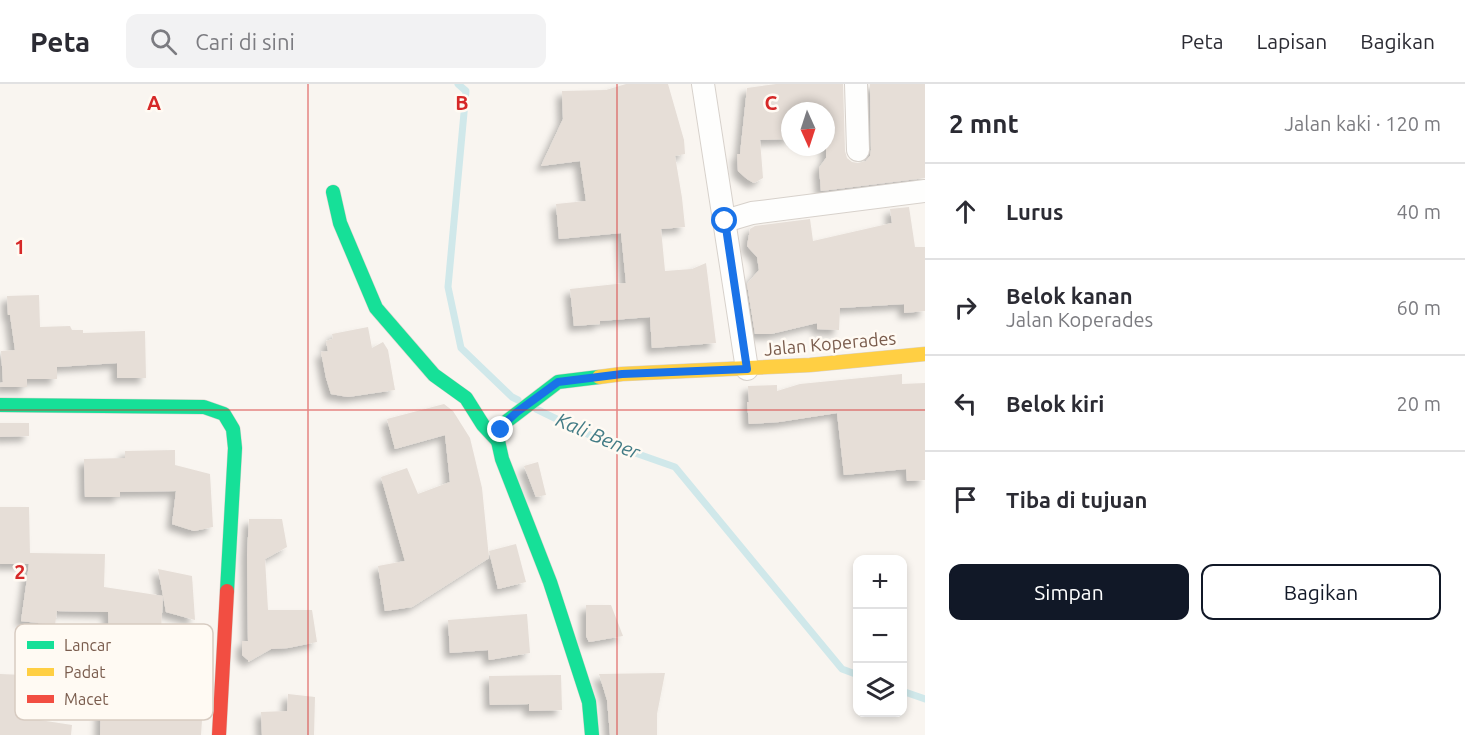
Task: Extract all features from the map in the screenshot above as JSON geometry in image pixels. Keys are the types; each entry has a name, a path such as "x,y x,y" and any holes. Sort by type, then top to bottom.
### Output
{"street":[{"path":"703,84 747,369"},
{"path":"856,84 858,150"},
{"path":"725,221 752,213 925,191"},
{"path":"333,192 340,223 376,308 434,375 466,398 483,425 500,435 502,459 550,582 589,702 592,735"},
{"name":"Jalan Koperades","path":"500,435 507,421 558,382 622,374 810,365 925,354"},
{"path":"0,405 204,407 224,414 233,429 235,448 219,735"}],"building":[{"path":"626,84 668,84 684,140 685,154 675,156 685,227 661,229 665,271 692,269 706,263 716,343 652,348 650,317 600,321 600,324 574,326 570,289 626,283 621,233 559,239 556,204 586,201 580,161 541,166 563,119 562,91 606,90"},
{"path":"776,84 843,84 845,151 847,158 858,163 866,161 871,150 870,84 925,84 925,178 821,191 819,168 826,156 835,156 835,102 781,102 781,139 760,140 763,178 754,183 738,171 737,154 740,154 747,88"},
{"path":"909,207 915,247 925,247 925,311 904,313 904,304 840,308 839,330 817,329 817,323 771,334 755,334 747,284 759,270 757,257 747,246 750,229 755,226 810,219 813,241 892,223 890,209"},
{"path":"39,295 40,327 70,326 72,330 83,330 83,333 145,331 146,378 117,378 117,363 57,367 57,379 27,379 27,387 0,387 0,383 3,382 1,351 15,350 7,296"},
{"path":"368,327 372,348 383,342 388,350 395,390 348,397 331,394 321,352 328,351 326,341 333,339 332,334"},
{"path":"902,374 902,384 925,383 925,480 907,481 906,469 844,475 837,413 749,424 748,386 777,385 777,391 800,384"},
{"path":"444,404 453,411 470,438 482,488 489,558 412,607 385,611 378,566 405,561 381,477 407,468 418,494 450,482 445,435 395,449 387,419"},
{"path":"0,423 29,423 29,436 0,437"},
{"path":"175,450 175,465 210,474 213,527 194,531 172,524 176,491 120,492 120,497 85,497 84,459 125,458 125,451"},
{"path":"538,462 546,495 536,497 524,466"},
{"path":"0,507 29,507 30,555 30,553 105,554 104,587 163,596 161,624 109,624 108,612 57,611 55,624 21,621 29,564 0,564"},
{"path":"249,519 282,519 287,547 265,559 268,610 312,610 317,642 271,649 248,662 242,655 242,641 248,641"},
{"path":"516,544 526,582 498,589 489,551"},
{"path":"158,569 192,576 195,620 166,612"},
{"path":"586,605 611,605 623,636 589,642 586,636"},
{"path":"527,614 530,653 489,660 488,650 450,653 448,620"},
{"path":"665,673 657,714 657,735 610,735 607,700 599,674"},
{"path":"0,674 15,675 15,720 40,720 72,725 71,735 0,735"},
{"path":"561,675 562,710 529,711 529,704 490,705 489,676"},
{"path":"288,694 315,697 314,735 262,735 261,712 287,711"},
{"path":"100,720 202,720 201,735 100,735"}],"waterway":[{"name":"Kali Bener","path":"458,84 466,91 448,287 461,348 512,397 518,400"},
{"name":"Kali Bener","path":"536,409 604,442 675,467 842,669 853,673"},
{"name":"Kali Bener","path":"907,693 925,699"}],"traffic: fast":[{"path":"333,192 340,223 376,308 434,375 466,398 483,425 498,441"},
{"path":"592,735 589,702 550,582 502,459 498,441 507,421 558,382 599,377"},
{"path":"0,405 204,407 224,414 233,429 235,448 227,591"}],"traffic: slow":[{"path":"599,377 810,365 925,354"}],"traffic: jam":[{"path":"219,735 227,591"}],"route":[{"path":"501,430 517,412 558,382 622,374 747,369 725,221"}]}
